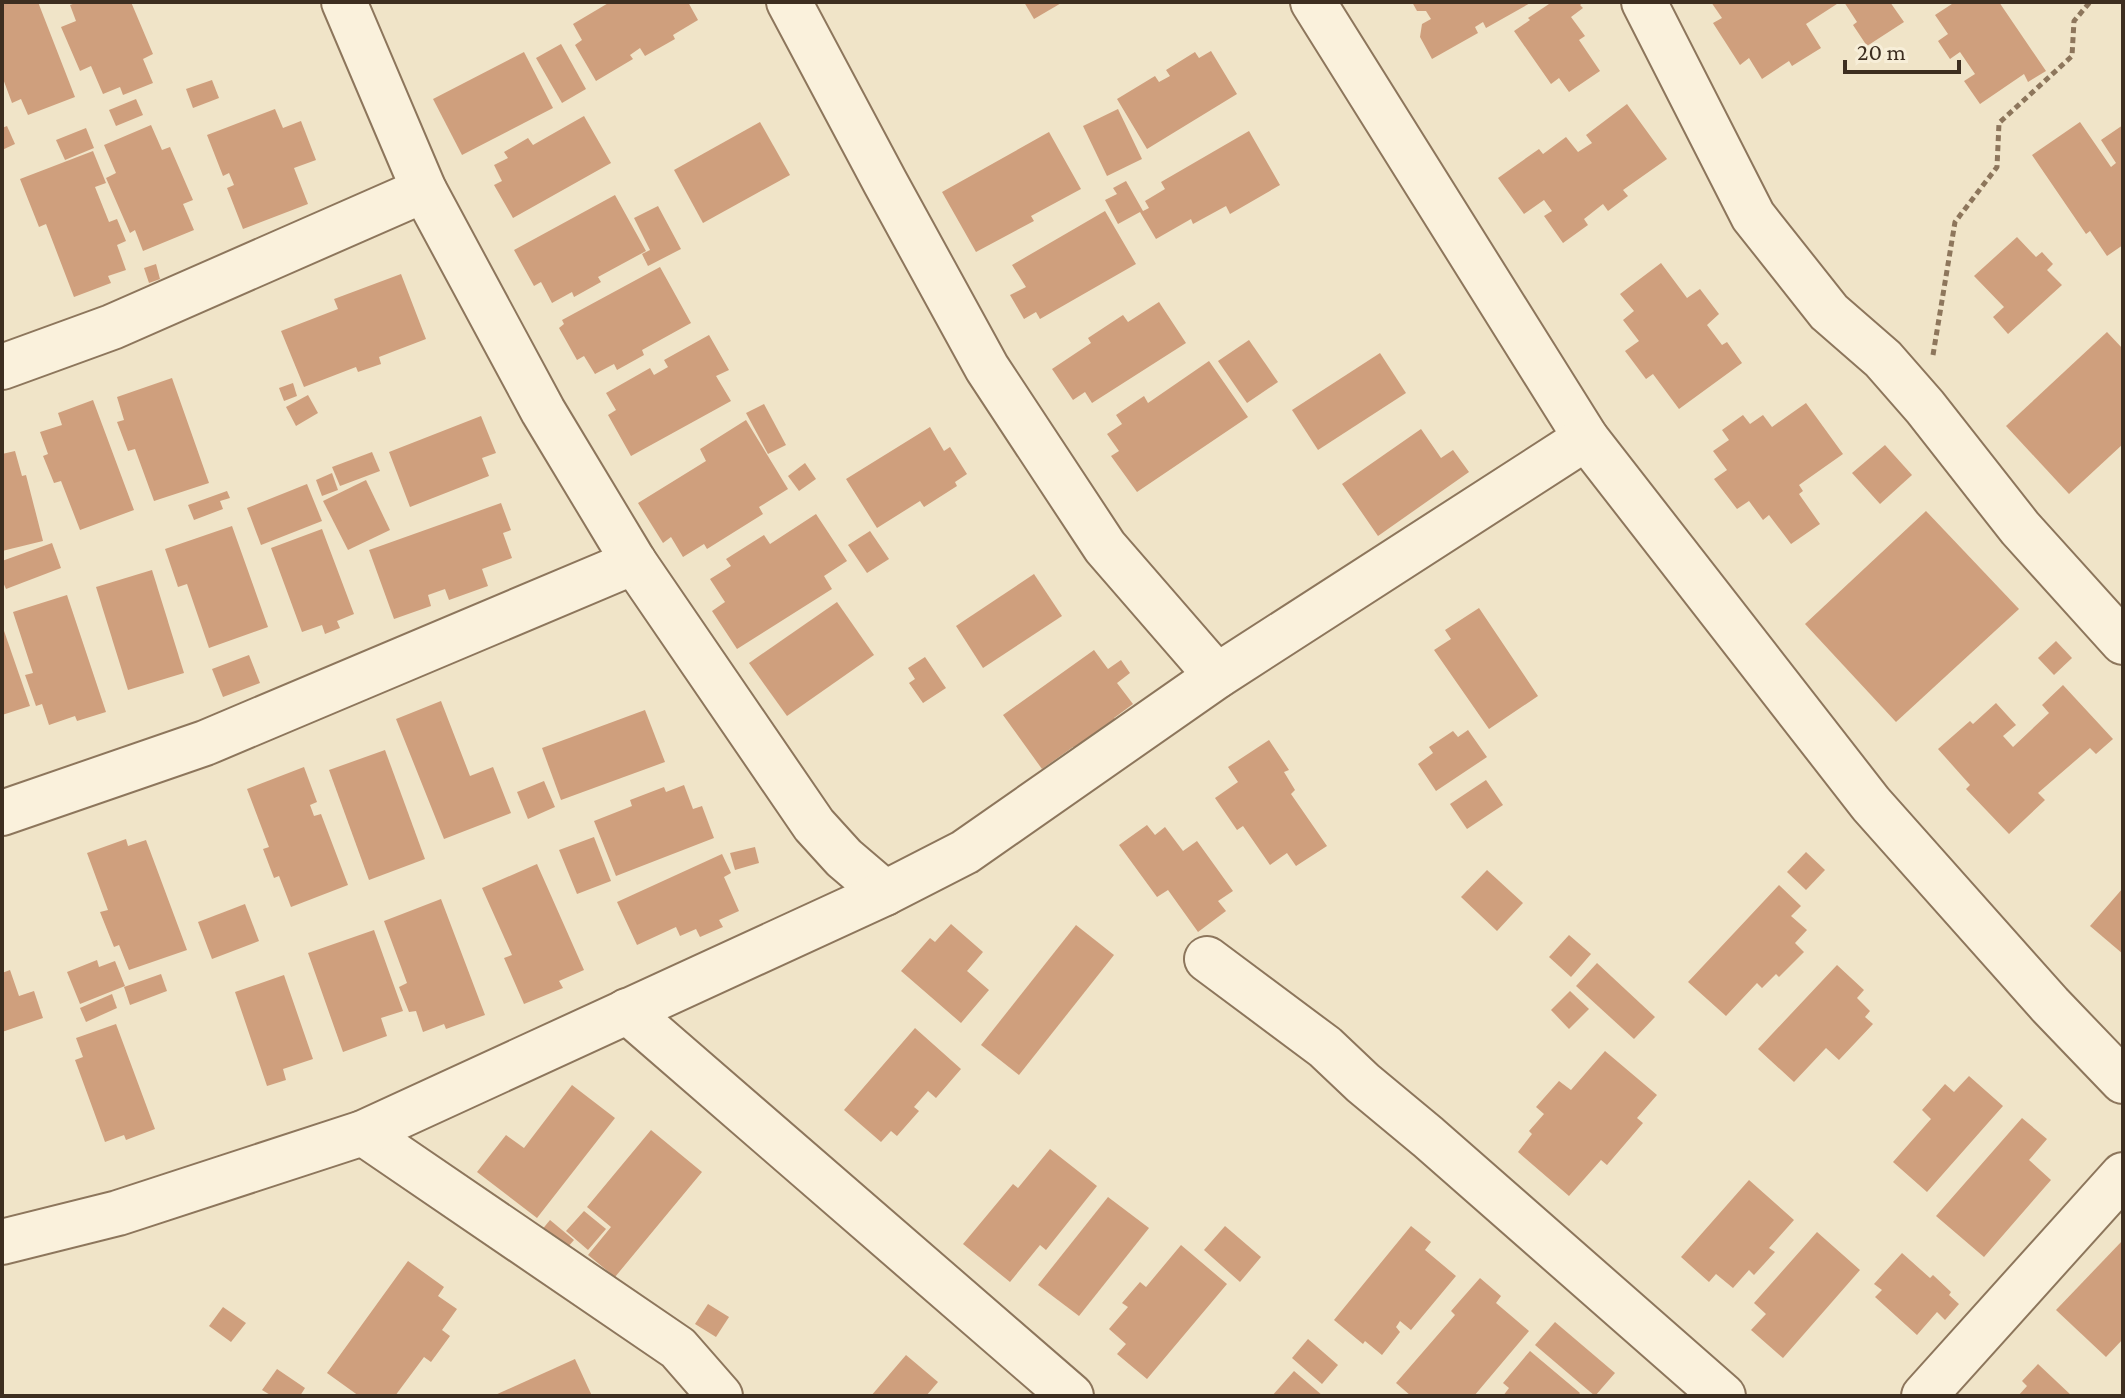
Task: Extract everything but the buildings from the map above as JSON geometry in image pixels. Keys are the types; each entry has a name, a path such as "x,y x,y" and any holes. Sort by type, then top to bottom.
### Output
{"street":[{"path":"344,2 424,190 543,411 634,562 814,825 844,858 885,893"},
{"path":"789,2 987,368 1105,547 1217,676"},
{"path":"1313,2 1586,438 1871,804 2050,1005 2123,1081"},
{"path":"1644,2 1753,216 1829,312 1883,359 2020,528 2123,642"},
{"path":"2,367 112,327 424,190"},
{"path":"2,1242 118,1213 363,1133 885,893 965,852 1217,676 1586,438"},
{"path":"2,813 205,743 634,562"},
{"path":"1207,959 1325,1047 1723,1396"},
{"path":"627,1011 1071,1396"},
{"path":"363,1133 678,1348 720,1396"},
{"path":"1924,1396 2123,1175"}],"path":[{"path":"1925,407 1955,222 1997,167 1999,123 2072,56 2074,21 2090,2"}]}
